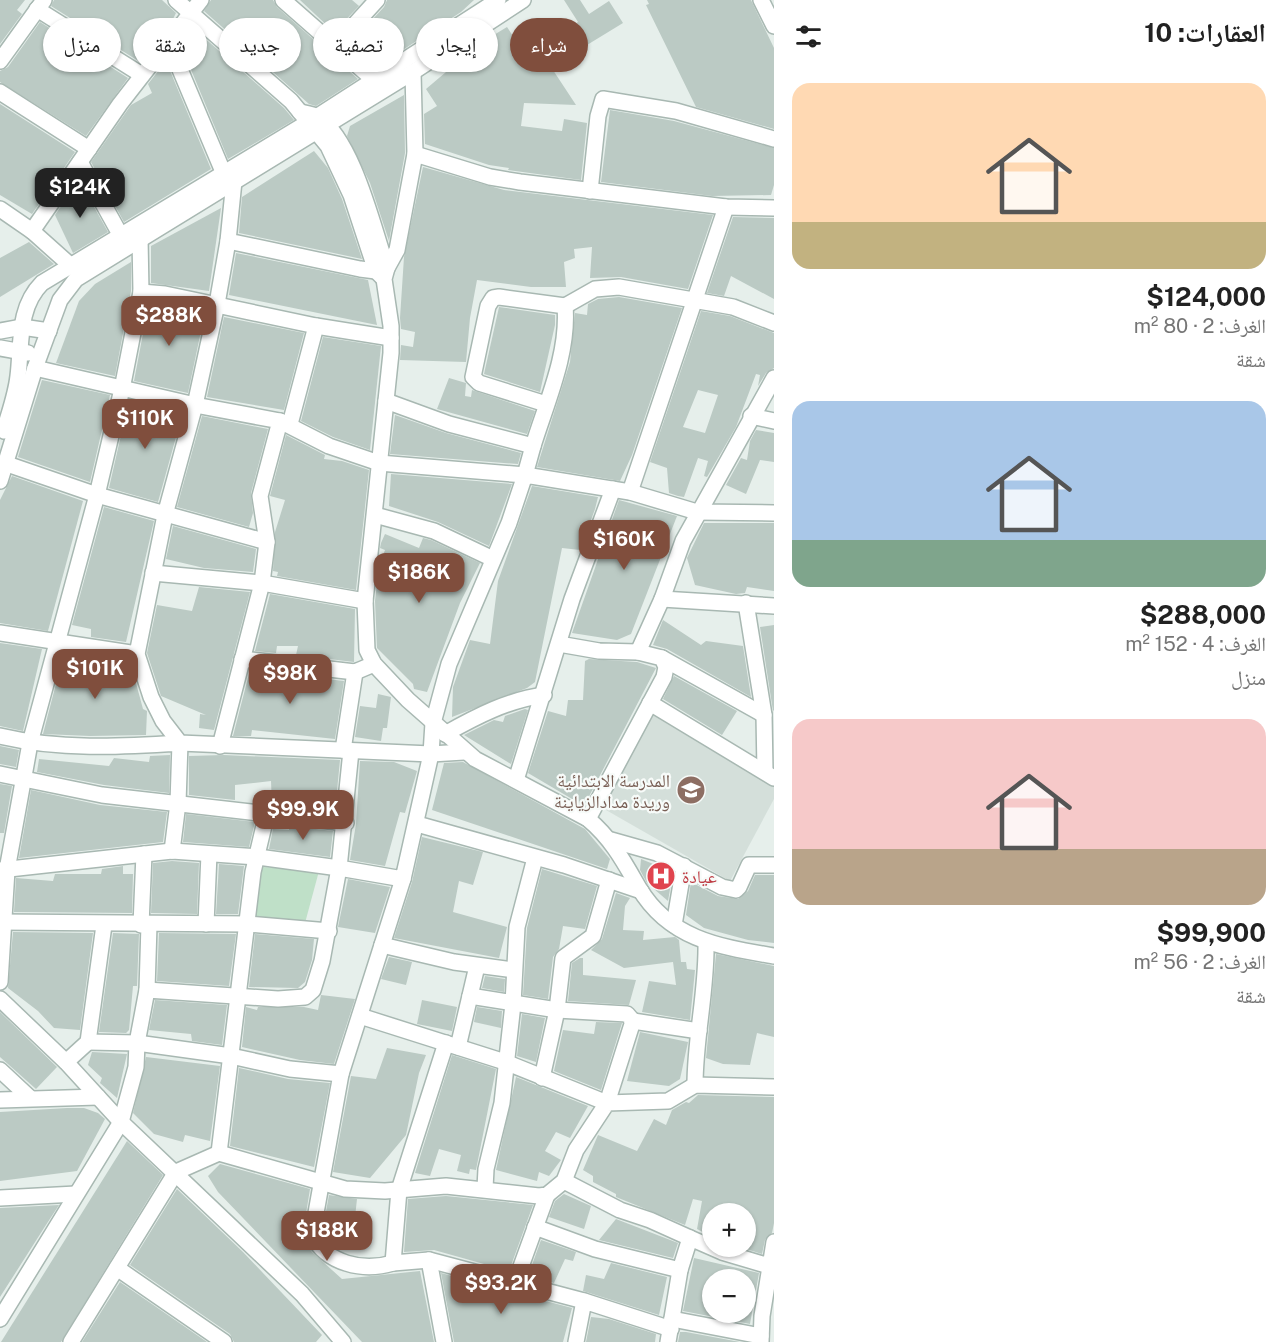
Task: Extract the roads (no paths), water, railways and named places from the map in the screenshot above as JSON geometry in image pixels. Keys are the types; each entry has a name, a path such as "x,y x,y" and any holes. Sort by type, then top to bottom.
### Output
{"street":[{"path":"176,0 313,122 334,156 382,273 391,338 365,601 365,640 374,664 464,752 588,819 611,840 641,891 656,910 674,925 706,943 774,956"},
{"path":"185,18 201,0"},
{"path":"283,0 313,27"},
{"path":"477,18 498,0"},
{"path":"489,18 523,0"},
{"path":"761,0 774,26"},
{"path":"357,18 370,2"},
{"path":"0,61 41,5 142,75"},
{"path":"0,481 37,361 60,300 69,285 374,80 416,57"},
{"path":"313,122 416,70"},
{"path":"32,231 144,72"},
{"path":"172,851 178,803 180,743 163,721 151,697 137,654 165,515 195,405 217,304 228,241 229,177 182,72"},
{"path":"365,72 374,80"},
{"path":"382,273 398,250 415,154 413,72"},
{"path":"0,92 89,149"},
{"path":"590,191 598,116 603,99 676,111 774,139"},
{"path":"415,154 490,177 726,207 774,207"},
{"path":"80,162 121,236"},
{"path":"1,436 17,386 22,327 32,295 42,283 121,236 229,177"},
{"path":"630,492 726,207"},
{"path":"0,209 32,231 70,265"},
{"path":"0,981 4,870 30,743 97,495 122,389 141,292 140,238"},
{"path":"228,241 382,273"},
{"path":"546,404 475,381 475,364 488,306 493,298 565,306 579,296 605,286 733,307 774,323"},
{"path":"141,292 217,304 316,326 391,338"},
{"path":"565,306 563,348 525,475 509,523 461,630 433,723 431,754 403,879 341,1074 312,1235 323,1252 358,1267 429,1260 584,1301 670,1330 761,1339 774,1242"},
{"path":"220,746 262,583 267,542 260,496 316,326"},
{"path":"0,331 22,327 49,331"},
{"path":"0,348 19,352 37,361 122,389 285,423 329,446 379,463 525,475 630,492 697,512 774,513"},
{"path":"638,652 697,512 774,378"},
{"path":"386,401 449,424 533,446"},
{"path":"751,416 774,421"},
{"path":"7,464 97,495 267,542"},
{"path":"516,780 559,644 613,489"},
{"path":"375,515 434,531 493,559"},
{"path":"153,573 262,583 365,601"},
{"path":"662,599 774,606"},
{"path":"746,603 764,715 769,774"},
{"path":"0,633 137,654"},
{"path":"559,644 599,651 638,652 662,658 764,715"},
{"path":"588,819 666,672 662,658"},
{"path":"242,659 355,672 374,664"},
{"path":"147,990 299,999 309,994 320,969 329,931 346,823 347,750 355,672"},
{"path":"445,735 485,712 519,700 544,695"},
{"path":"650,703 769,774"},
{"path":"0,736 30,743 88,746 180,743 431,754 464,752"},
{"path":"0,774 102,795 346,823"},
{"path":"219,1153 253,872 267,813"},
{"path":"417,824 641,891"},
{"path":"611,840 657,853 722,887 736,890 749,865 774,865"},
{"path":"4,870 172,851 258,857 403,879"},
{"path":"0,1319 5,1302 122,1122 136,1067 137,1043 147,990 144,854"},
{"path":"206,924 209,854"},
{"path":"484,1188 490,1151 500,1114 513,1004 517,927 535,858"},
{"path":"674,925 684,866"},
{"path":"542,1078 557,1010 562,958 593,936 609,880"},
{"path":"2,922 104,925 248,924 329,931"},
{"path":"66,1062 88,1042 104,925"},
{"path":"695,1085 706,972 706,943"},
{"path":"382,945 477,966 514,970"},
{"path":"393,1263 399,1190 470,996 477,966"},
{"path":"470,996 557,1010 627,1014 633,1021 699,1031"},
{"path":"0,999 66,1062 122,1122 302,1294 340,1341"},
{"path":"360,1016 505,1062 608,1103 668,1101 695,1085 774,1087"},
{"path":"71,1342 176,1172 219,1153 345,1189 399,1190 446,1186 484,1188 538,1197 547,1195 564,1181 576,1150 608,1103 633,1021"},
{"path":"88,1042 137,1043 231,1056 290,1069 341,1074"},
{"path":"0,1070 30,1098"},
{"path":"0,1100 98,1097"},
{"path":"564,1181 620,1210 650,1220 722,1252 769,1266"},
{"path":"0,1198 76,1194"},
{"path":"515,1283 547,1195"},
{"path":"536,1227 601,1250 680,1270"},
{"path":"670,1330 680,1270 690,1238"},
{"path":"429,1260 444,1342"},
{"path":"117,1268 224,1342"},
{"path":"576,1342 584,1301"}],"place":[{"name":"المدرسة الابتدائية وريدة مدادالزياينة","path":"691,790"},
{"name":"عيادة","path":"661,876"}]}
